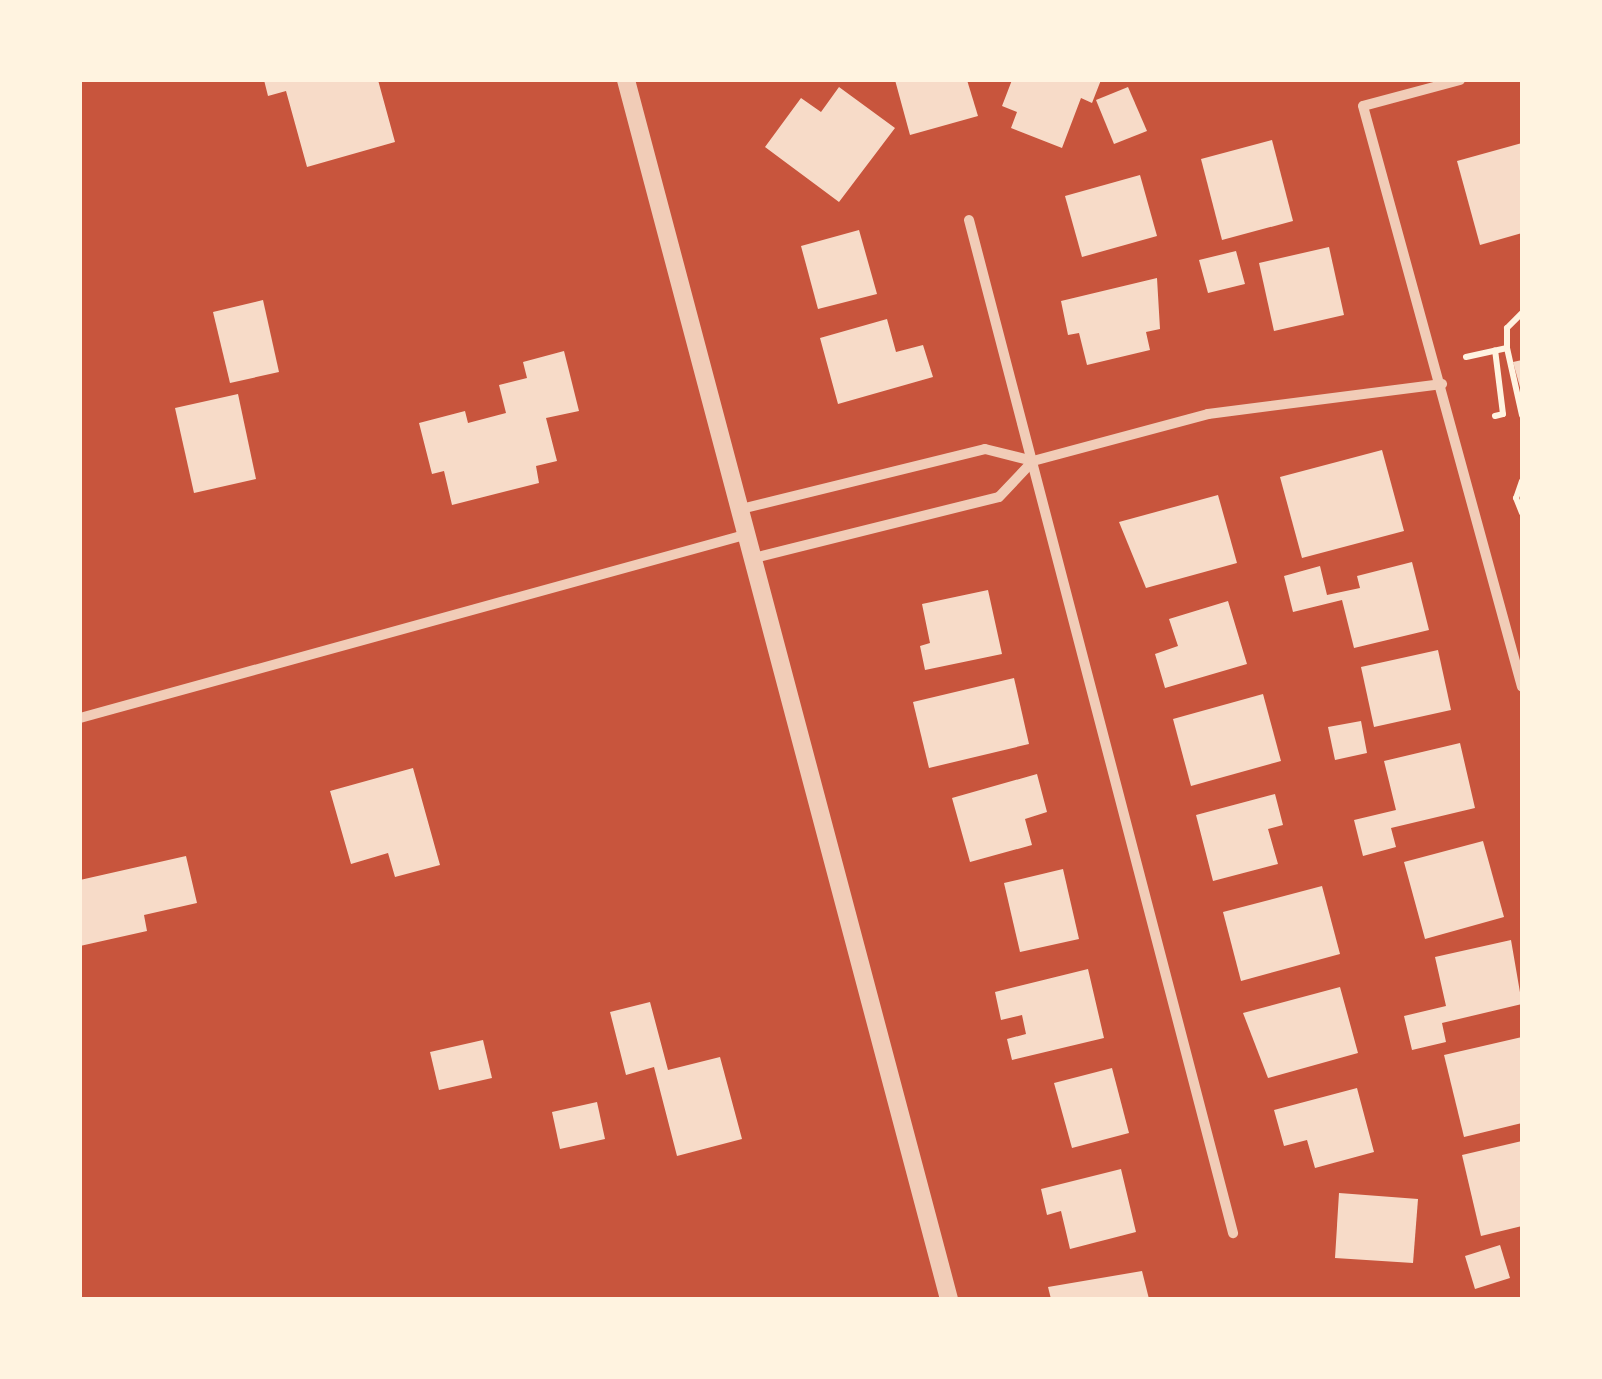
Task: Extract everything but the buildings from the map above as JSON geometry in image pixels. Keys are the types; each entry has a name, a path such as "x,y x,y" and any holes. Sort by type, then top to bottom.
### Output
{"street":[{"path":"626,80 949,1299"},
{"path":"1460,80 1363,106 1522,687"},
{"path":"969,220 1233,1233"},
{"path":"741,509 985,449 1034,461 1208,414 1442,384"},
{"path":"754,558 998,497 1034,461"},
{"path":"80,718 748,534"}],"path":[{"path":"1522,313 1508,328 1507,348 1522,415"},
{"path":"1466,357 1507,348"},
{"path":"1495,416 1503,414 1496,350"},
{"path":"1522,481 1516,498 1522,513"}]}
